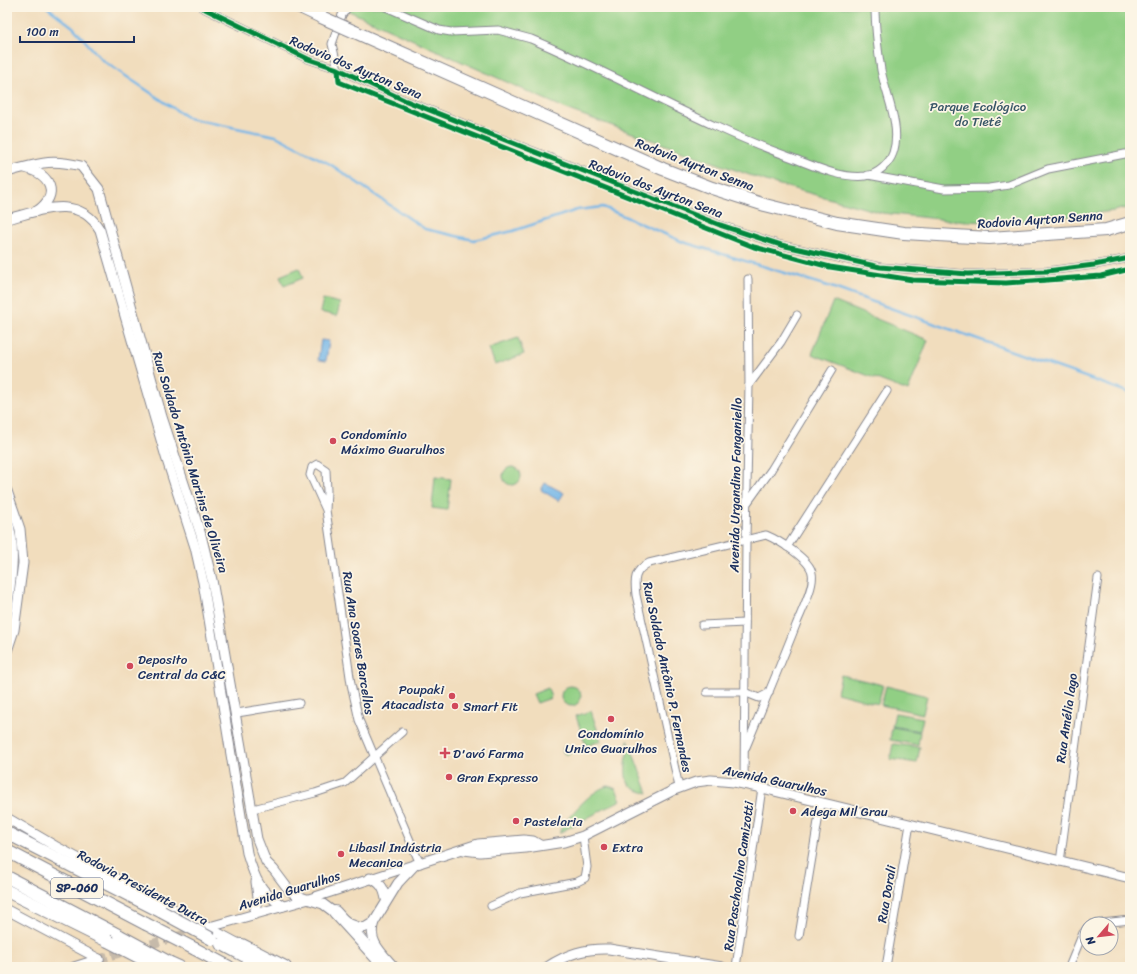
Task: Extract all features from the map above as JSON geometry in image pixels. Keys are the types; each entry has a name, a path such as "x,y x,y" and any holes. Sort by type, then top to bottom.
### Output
{"highway":[{"name":"Rodovia Ayrton Senna","path":"300,7 670,172 712,188 765,205 837,223 904,233 989,238 1106,230 1130,223"},
{"name":"Rodovia Presidente Dutra","path":"7,833 266,967"},
{"path":"7,845 63,876 67,882"},
{"name":"SP-060","path":"7,851 229,967"},
{"name":"SP-060","path":"7,877 175,965"},
{"name":"SP-060","path":"7,891 157,966"},
{"path":"335,912 385,967"},
{"path":"216,942 242,945 282,965"}],"street":[{"name":"Rodovio dos Ayrton Sena","path":"201,7 308,59 338,69 404,100 720,225 781,245 880,267 968,274 1047,271 1094,265 1130,258"},
{"path":"338,69 332,44 342,15 348,7"},
{"path":"386,7 439,30 451,32 498,30 531,39 747,142 835,173 868,176 944,189 989,188 1009,185 1048,169 1130,153"},
{"path":"868,176 879,171 885,165 892,155 895,144 895,130 881,70 875,7"},
{"name":"Rua Soldado Antônio Martins de Oliveira","path":"7,172 54,161 81,166 94,180 99,189 167,431 201,535 212,580 237,713 260,849 266,862 289,890 297,896 323,904 356,927 366,927 374,922"},
{"path":"24,168 41,173 50,186 51,193 49,200 35,213"},
{"name":"Rua Soldado Antônio Martins de Oliveira","path":"7,219 68,207 78,209 95,221 100,230 166,457 195,548 203,582 247,852 256,880 266,894 283,906"},
{"name":"Avenida Urgandino Fanganiello","path":"744,784 746,747 744,692 749,385 748,279"},
{"path":"749,385 781,342 797,315"},
{"path":"748,502 771,470 832,370"},
{"path":"787,547 887,392"},
{"path":"317,464 326,470 328,491 326,510 310,475 312,467 317,464"},
{"path":"7,491 20,529 23,563 14,630 7,651"},
{"name":"Rua Ana Soares Barcellos","path":"326,510 359,720 418,865"},
{"path":"7,518 13,546 13,562 7,610"},
{"name":"Rua Soldado Antônio P. Fernandes","path":"680,788 636,596 635,576 642,566 649,563 766,535 787,547 811,568 813,574 812,584 746,747"},
{"name":"Rua Amélia lago","path":"1060,862 1098,578"},
{"path":"702,625 745,623"},
{"path":"706,692 744,692 759,698 769,693"},
{"path":"237,713 299,703"},
{"path":"253,809 315,793 345,783 373,756 402,732"},
{"path":"231,758 244,756"},
{"name":"Avenida Guarulhos","path":"213,926 309,899 370,878 418,865 464,850 480,852 526,848 564,842 583,836 680,788 711,780 762,788 1130,878"},
{"name":"Rua Paschoalino Camizotti","path":"736,967 762,788"},
{"path":"800,936 821,803"},
{"name":"SP-060","path":"7,818 55,846 242,945"},
{"name":"Rua Dorali","path":"886,967 910,824"},
{"path":"491,906 520,893 577,882 585,878 587,867 583,836"},
{"path":"247,852 260,849"},
{"path":"394,967 373,941 371,930 386,899 398,883 418,865"},
{"path":"370,878 380,883 384,890 386,899"},
{"path":"254,914 258,897 256,880"},
{"path":"7,910 99,959 74,967"},
{"path":"1119,921 1130,920"},
{"path":"1069,967 1079,941"},
{"path":"547,967 565,956 592,948 609,949 722,967"}],"green space":[{"name":"Parque Ecológico do Tietê","path":"340,7 1130,7 1130,207 1114,211 1040,220 998,222 958,221 882,213 769,182 571,111"},
{"path":"299,268 303,278 284,286 280,276"},
{"path":"323,299 340,303 337,316 320,312"},
{"path":"833,301 928,340 908,391 812,354"},
{"path":"518,338 524,354 495,365 489,348"},
{"path":"508,467 516,467 521,472 519,483 516,485 508,485 503,480 503,472"},
{"path":"435,477 451,479 447,510 432,508"},
{"path":"841,675 883,685 878,704 837,693"},
{"path":"571,686 578,689 581,696 578,703 571,706 564,703 561,696 564,689"},
{"path":"886,686 927,696 923,714 881,705"},
{"path":"548,688 551,698 537,703 533,694"},
{"path":"591,711 601,741 586,746 576,716"},
{"path":"895,713 923,718 920,731 892,726"},
{"path":"892,727 920,732 918,745 890,740"},
{"path":"628,740 648,793 637,790 631,786 627,780 626,766"},
{"path":"893,744 920,747 917,763 890,759"},
{"path":"565,746 569,746 571,750 569,754 565,754 563,752 563,748"},
{"path":"609,786 616,789 621,800 559,833 567,820 588,798 603,788"}],"water":[{"path":"321,340 329,341 326,361 318,360"},
{"path":"545,483 564,493 559,501 541,490"}],"waterway":[{"path":"47,7 73,27 102,60 188,118 276,136 330,164 425,229 474,240 513,231 577,210 603,207 683,242 831,287 1130,393"}],"tunnel":[{"path":"99,959 200,930"}],"cycle path":[{"path":"201,7 308,59 338,69 404,100 720,225 781,245 880,267 968,274 1047,271 1094,265 1130,258"},
{"path":"338,69 339,82 754,247 830,267 913,280 1006,283 1101,276 1130,269"}],"place":[{"name":"Condomínio Máximo Guarulhos","path":"333,441"},
{"name":"Deposito Central da C&C","path":"130,666"},
{"name":"Poupaki Atacadista","path":"452,696"},
{"name":"Smart Fit","path":"455,706"},
{"name":"Condomínio Unico Guarulhos","path":"611,719"},
{"name":"D'avó Farma","path":"445,753"},
{"name":"Gran Expresso","path":"449,777"},
{"name":"Adega Mil Grau","path":"793,811"},
{"name":"Pastelaria","path":"516,821"},
{"name":"Extra","path":"604,847"},
{"name":"Libasil Indústria Mecanica","path":"341,854"}]}
